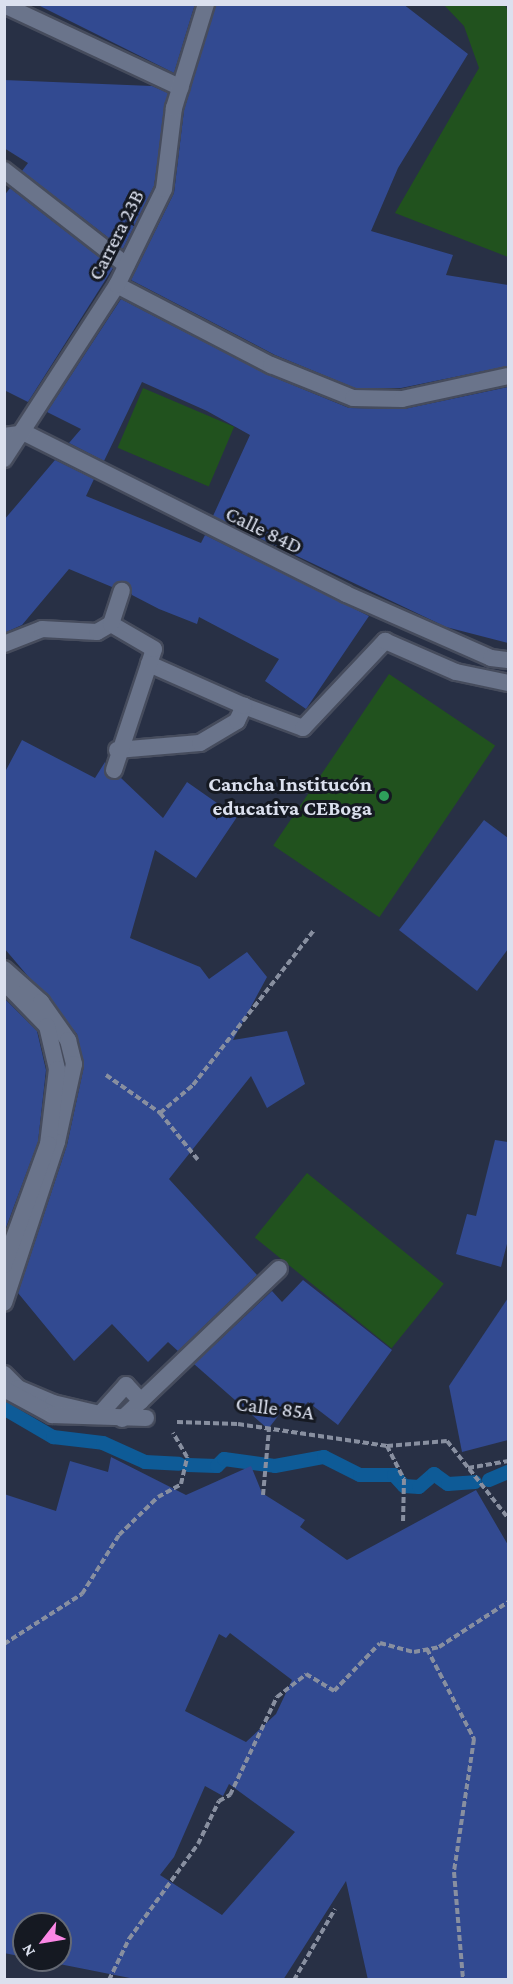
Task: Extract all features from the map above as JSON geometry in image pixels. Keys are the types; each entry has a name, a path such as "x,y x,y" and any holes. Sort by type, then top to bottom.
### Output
{"street":[{"name":"Carrera 23B","path":"4,459 25,433 117,285 164,189 181,88 206,4"},
{"path":"4,5 181,88"},
{"path":"4,170 126,265"},
{"path":"117,285 272,364 353,398 402,399 508,376"},
{"path":"4,436 25,433"},
{"name":"Calle 84D","path":"25,433 346,594 491,658 508,660"},
{"path":"4,644 42,629 97,632 111,624 122,591"},
{"path":"111,624 154,649 117,750 114,770"},
{"path":"149,663 244,706 303,728 385,641 456,672 508,683"},
{"path":"117,750 200,743 237,721 244,706"},
{"path":"4,969 41,1002 70,1052 74,1065 57,1143 4,1303"},
{"path":"4,982 47,1026 57,1069 48,1144 4,1265"},
{"path":"122,1419 279,1269"},
{"path":"4,1374 18,1388 53,1403 100,1414 126,1385 141,1401"},
{"path":"4,1389 52,1415 146,1418"}],"path":[{"path":"160,1113 193,1085 314,930"},
{"path":"70,1052 160,1113 198,1160"},
{"path":"4,1644 82,1594 119,1535 158,1497 180,1484 187,1457 177,1436 146,1418"},
{"name":"Calle 85A","path":"146,1418 387,1446 447,1441 508,1518"},
{"path":"263,1495 269,1431"},
{"path":"387,1446 404,1479 403,1523"},
{"path":"468,1468 508,1461"},
{"path":"110,1980 129,1939 198,1844 219,1801 230,1796 277,1697 306,1674 334,1691 380,1643 414,1652 427,1649 484,1623 508,1602"},
{"path":"427,1649 474,1739 454,1872 463,1980"},
{"path":"294,1980 335,1909"}],"green space":[{"path":"444,5 505,5 508,11 508,257 395,213 479,68 464,26"},
{"path":"143,388 234,427 209,487 118,448"},
{"name":"Cancha Institucón educativa CEBoga","path":"389,674 495,746 379,917 273,846"},
{"path":"307,1173 444,1284 392,1348 255,1238"}],"building":[{"path":"36,4 195,4 174,73"},
{"path":"216,4 403,4 468,54 398,168 371,231 453,255 446,275 508,285 508,366 401,388 355,388 275,355 131,280 174,193 184,110"},
{"path":"4,80 152,86 168,93 154,186 123,249 22,171 28,163 4,148"},
{"path":"10,188 113,268 28,402 4,390 4,196"},
{"path":"121,299 266,374 349,408 404,409 508,387 508,643 446,627 213,516 250,435 207,411 142,382 104,461 69,443 81,429 47,412"},
{"path":"55,460 94,479 86,496 201,543 205,535 369,616 306,709 265,681 279,659 199,617 197,624 159,609 132,595 125,581 112,587 69,569 22,625 4,633 4,520"},
{"path":"22,740 95,778 105,762 107,777 121,778 163,818 187,782 237,817 196,878 155,850 130,938 200,967 209,979 247,952 267,977 233,1040 287,1031 305,1084 267,1108 251,1076 169,1179 257,1275 178,1351 168,1342 148,1362 112,1324 74,1361 18,1293 67,1145 84,1066 77,1034 4,948 4,774"},
{"path":"484,820 508,838 508,949 477,991 399,930"},
{"path":"4,998 37,1031 46,1070 38,1142 4,1233"},
{"path":"495,1140 508,1142 508,1240 501,1267 456,1254 467,1214 476,1216"},
{"path":"303,1280 392,1350 338,1425 308,1402 297,1413 286,1406 268,1429 194,1364 272,1291 282,1302"},
{"path":"508,1298 508,1440 462,1452 449,1386"},
{"path":"111,1457 186,1495 251,1466 262,1493 305,1520 300,1527 347,1560 476,1490 508,1545 508,1980 368,1980 346,1881 283,1980 140,1980 72,1967 72,1912 12,1912 12,1955 4,1953 4,1494 56,1511 70,1461 108,1472","holes":["230,1633 292,1680 276,1714 246,1742 185,1711 219,1634 226,1638","229,1784 295,1832 222,1915 160,1875 174,1857 205,1786 223,1796"]}],"waterway":[{"path":"5,1409 53,1437 103,1443 145,1462 179,1464"},
{"path":"188,1465 217,1466 224,1459 275,1466 324,1457 360,1475 394,1475 404,1486 419,1487 434,1474 448,1484 475,1482"},
{"path":"489,1480 508,1472"}],"place":[{"name":"Cancha Institucón educativa CEBoga","path":"384,796"}]}
